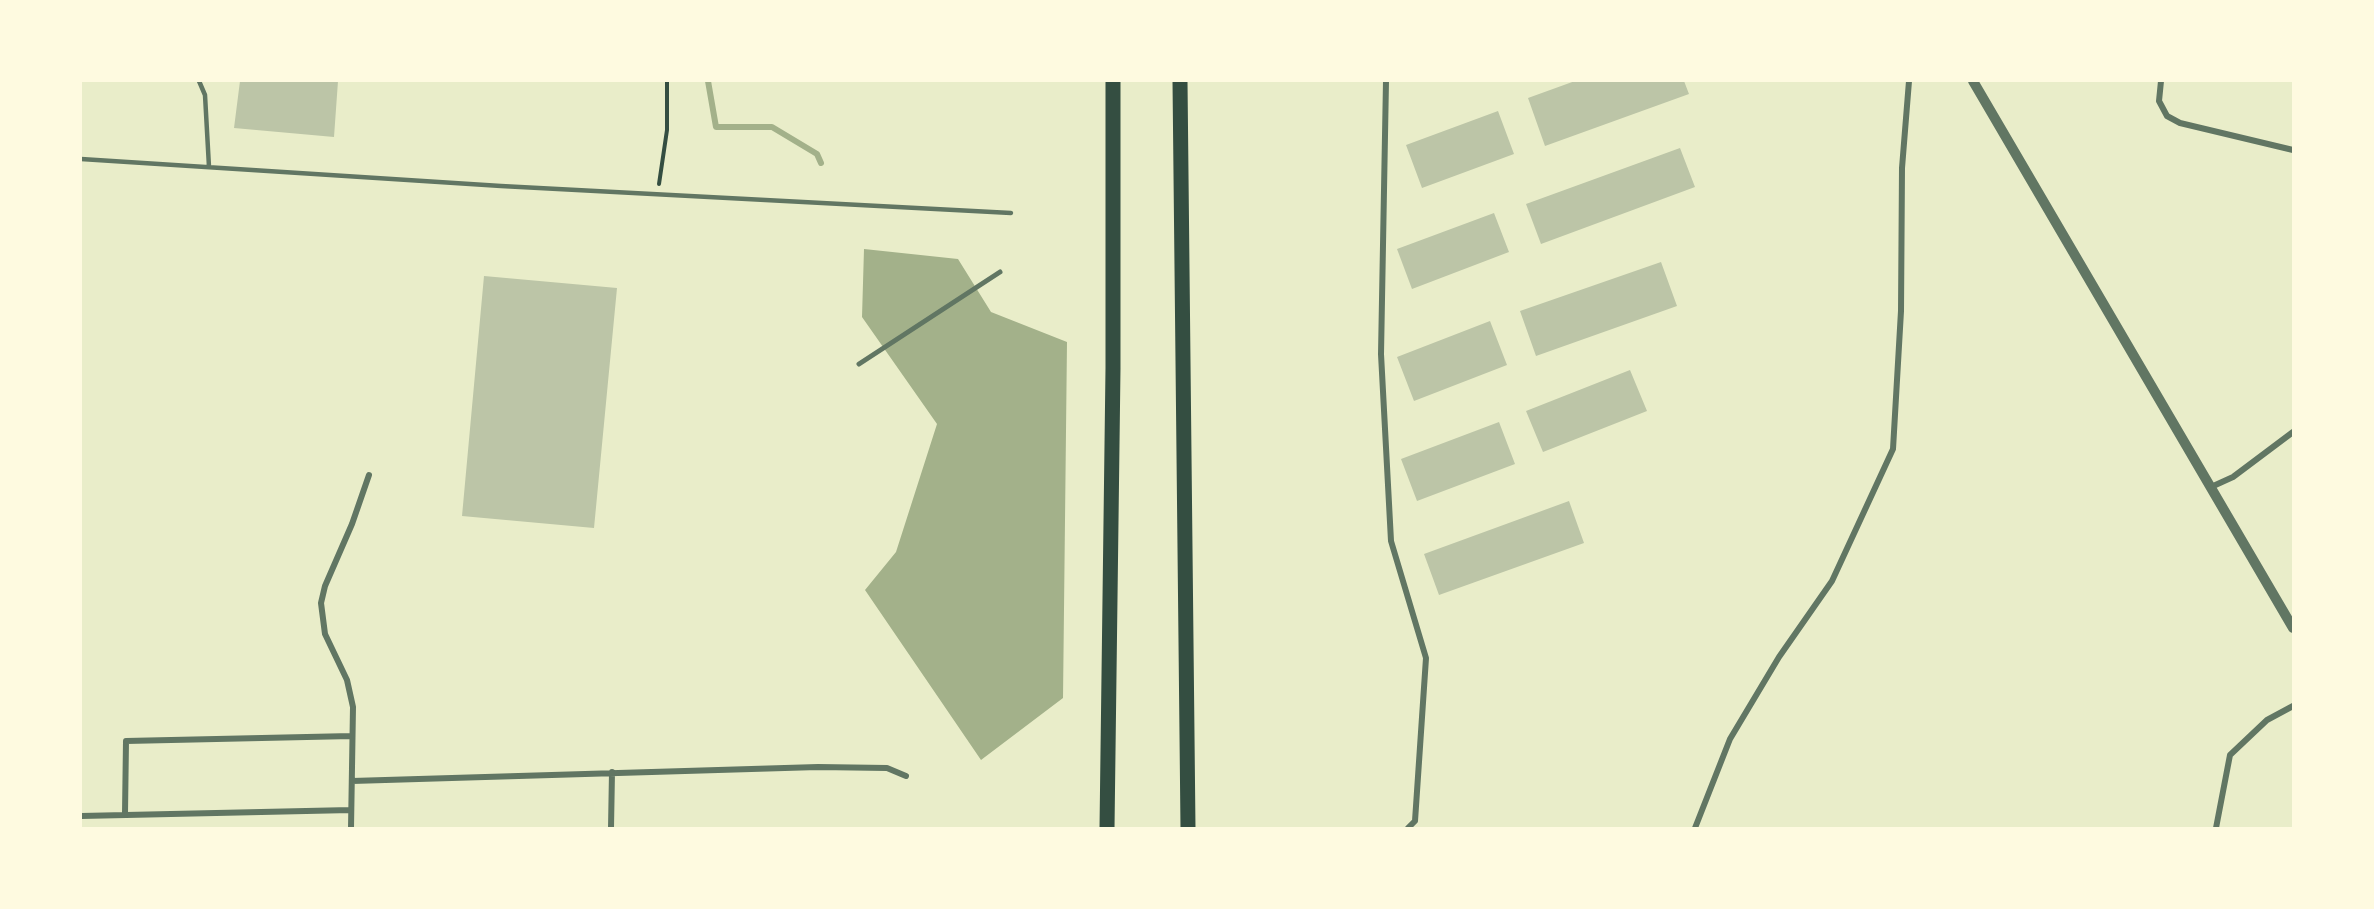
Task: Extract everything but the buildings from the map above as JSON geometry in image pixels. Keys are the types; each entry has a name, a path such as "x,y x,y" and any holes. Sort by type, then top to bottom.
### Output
{"main road":[{"path":"1107,828 1113,368 1113,81"},
{"path":"1180,81 1188,828"}],"street":[{"path":"1386,81 1381,354 1391,541 1426,658 1415,821 1408,828"},
{"path":"1695,828 1730,739 1779,657 1832,581 1893,448 1901,311 1902,168 1909,81"},
{"path":"1973,81 2293,628"},
{"path":"2161,81 2159,101 2168,116 2180,123 2293,150"},
{"path":"859,364 1000,272"},
{"path":"2211,487 2233,477 2293,432"},
{"path":"351,828 351,693 325,634 321,603 324,586 352,524 369,475"},
{"path":"2216,828 2230,755 2267,720 2293,706"},
{"path":"125,813 126,741 352,736"},
{"path":"352,781 612,772 870,767 887,768 906,776"},
{"path":"611,828 612,772"},
{"path":"81,816 125,813 351,810"}],"lane":[{"path":"199,81 205,95 209,167"},
{"path":"81,159 501,186 1011,213"}],"path":[{"path":"658,193 667,130 667,81"}],"shaded area":[{"path":"864,249 958,259 991,312 1067,342 1063,698 981,760 865,590 896,552 937,424 862,317"}],"waterway":[{"path":"708,81 716,127 772,127 817,154 821,163"}]}
